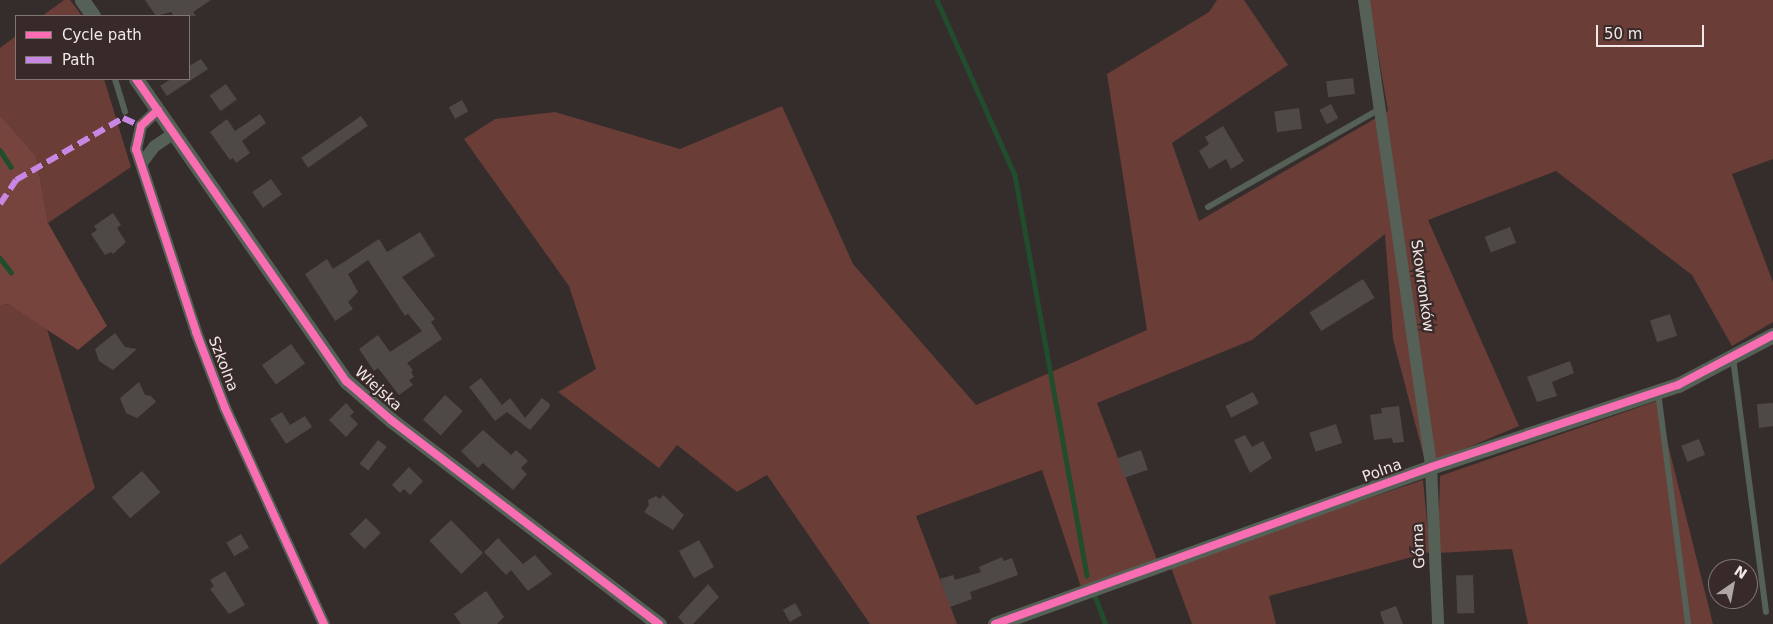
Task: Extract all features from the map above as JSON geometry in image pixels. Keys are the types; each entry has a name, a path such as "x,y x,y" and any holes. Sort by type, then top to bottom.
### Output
{"street":[{"name":"Skowronków","path":"1364,0 1431,467"},
{"name":"Wiejska","path":"137,80 346,381 391,420 659,624"},
{"name":"Szkolna","path":"158,110 141,126 136,148 196,332 225,408 324,624"},
{"path":"142,163 155,146 174,133"},
{"name":"Polna","path":"995,624 1431,467 1658,392 1734,358 1773,335"},
{"name":"Górna","path":"1431,467 1438,624"}],"lane":[{"path":"114,80 125,111"},
{"path":"1208,207 1380,109"},
{"path":"1734,358 1766,612"},
{"path":"1658,392 1688,624"}],"shaded area":[{"path":"64,0 70,0 81,15 43,15"},
{"path":"1217,0 1244,0 1288,65 1172,143 1199,221 1388,111 1369,0 1773,0 1773,159 1732,174 1773,282 1773,322 1732,346 1692,275 1556,171 1428,220 1519,426 1426,465 1393,339 1385,234 1252,340 1097,403 1159,565 1082,590 1042,470 916,516 957,624 870,624 767,475 737,492 677,445 659,468 558,392 596,369 569,286 464,139 495,119 555,112 680,149 782,106 853,264 976,405 1147,330 1107,74 1209,12"},
{"path":"15,37 15,80 104,80 131,167 48,223 36,156 0,115 0,48"},
{"path":"0,115 36,156 48,223 107,326 78,350 8,304 0,306"},
{"path":"8,304 47,329 95,488 0,565 0,306"},
{"path":"1657,401 1713,624 1528,624 1512,549 1438,553 1440,476"},
{"path":"1423,480 1430,552 1269,596 1276,624 1192,624 1170,565"}],"building":[{"path":"145,0 211,0 193,12 196,16 173,15 171,12 155,15"},
{"path":"201,59 208,69 167,96 160,86 169,80 190,80 190,65"},
{"path":"1353,78 1355,94 1328,97 1326,81"},
{"path":"226,84 237,100 221,111 210,95"},
{"path":"462,100 468,111 455,119 449,107"},
{"path":"1331,104 1338,118 1327,124 1319,110"},
{"path":"1299,108 1302,129 1277,132 1274,111"},
{"path":"260,114 266,123 242,141 250,153 236,163 233,158 230,160 210,132 227,119 235,131"},
{"path":"361,116 368,126 308,168 301,158"},
{"path":"1223,126 1244,161 1231,169 1226,159 1209,169 1199,151 1209,144 1205,137"},
{"path":"271,179 282,195 263,208 252,192"},
{"path":"113,213 121,225 117,228 126,242 113,254 111,252 105,255 91,234 97,230 94,226"},
{"path":"1510,227 1516,243 1491,253 1485,237"},
{"path":"420,232 435,256 402,277 435,319 431,322 442,339 407,363 413,370 411,372 414,377 409,380 413,385 399,395 378,368 374,371 359,349 378,335 390,352 422,331 408,314 405,316 368,260 348,274 358,292 348,302 353,309 335,321 305,274 327,259 333,269 379,239 387,252"},
{"path":"1363,279 1375,298 1321,331 1310,312"},
{"path":"1670,314 1677,336 1657,342 1650,320"},
{"path":"115,333 125,347 137,349 113,370 99,361 95,349"},
{"path":"291,344 305,363 276,385 262,365"},
{"path":"1570,361 1574,373 1552,382 1557,396 1537,402 1527,377"},
{"path":"481,378 502,405 510,398 525,418 542,398 550,404 549,408 530,430 507,412 495,421 469,387"},
{"path":"139,382 145,395 151,396 156,402 137,418 126,413 120,398"},
{"path":"1253,392 1259,404 1231,418 1225,406"},
{"path":"445,395 463,411 441,436 423,420"},
{"path":"346,403 354,412 350,416 358,424 346,437 329,420"},
{"path":"1773,403 1773,426 1759,428 1757,404"},
{"path":"1399,406 1404,442 1393,443 1392,438 1374,440 1370,415 1382,413 1381,408"},
{"path":"282,412 290,425 305,416 312,427 286,444 270,419"},
{"path":"1336,424 1342,443 1316,452 1309,433"},
{"path":"483,430 511,455 516,450 528,461 521,468 527,474 513,490 483,463 478,468 461,451"},
{"path":"1245,435 1252,447 1263,441 1272,458 1250,473 1234,440"},
{"path":"1699,439 1705,455 1687,462 1681,446"},
{"path":"378,440 387,447 368,470 360,464"},
{"path":"1141,450 1148,470 1124,478 1117,458"},
{"path":"409,467 423,481 410,495 404,489 400,493 392,485"},
{"path":"142,471 160,492 130,518 112,497"},
{"path":"663,495 684,515 673,530 644,512 649,505 648,500 656,496 660,499"},
{"path":"366,518 381,533 365,549 350,534"},
{"path":"451,520 483,553 461,574 429,541"},
{"path":"241,534 249,548 234,556 226,542"},
{"path":"498,538 523,564 535,555 552,574 528,591 511,570 506,575 484,552"},
{"path":"699,540 714,567 694,578 679,551"},
{"path":"1002,557 1004,561 1012,558 1018,575 970,592 972,599 950,607 940,579 953,575 955,580 981,572 979,567"},
{"path":"225,571 245,605 229,614 210,589 214,586 210,580"},
{"path":"1473,575 1474,613 1457,614 1456,576"},
{"path":"708,584 719,597 693,624 684,624 678,617"},
{"path":"486,591 504,617 497,624 461,624 454,614"},
{"path":"795,603 802,615 790,622 783,610"},
{"path":"1396,606 1403,624 1384,624 1380,612"}],"waterway":[{"path":"937,0 1015,175 1087,576"},
{"path":"0,150 11,167"},
{"path":"0,258 11,272"},
{"path":"1095,596 1106,624"}],"marked path":[{"path":"0,204 16,180 123,118 141,126"}],"cycle path":[{"path":"137,80 346,381 391,420 659,624"},
{"path":"158,110 141,126 136,149 196,332 225,408 324,624"},
{"path":"995,624 1431,467 1678,385 1773,335"}]}
